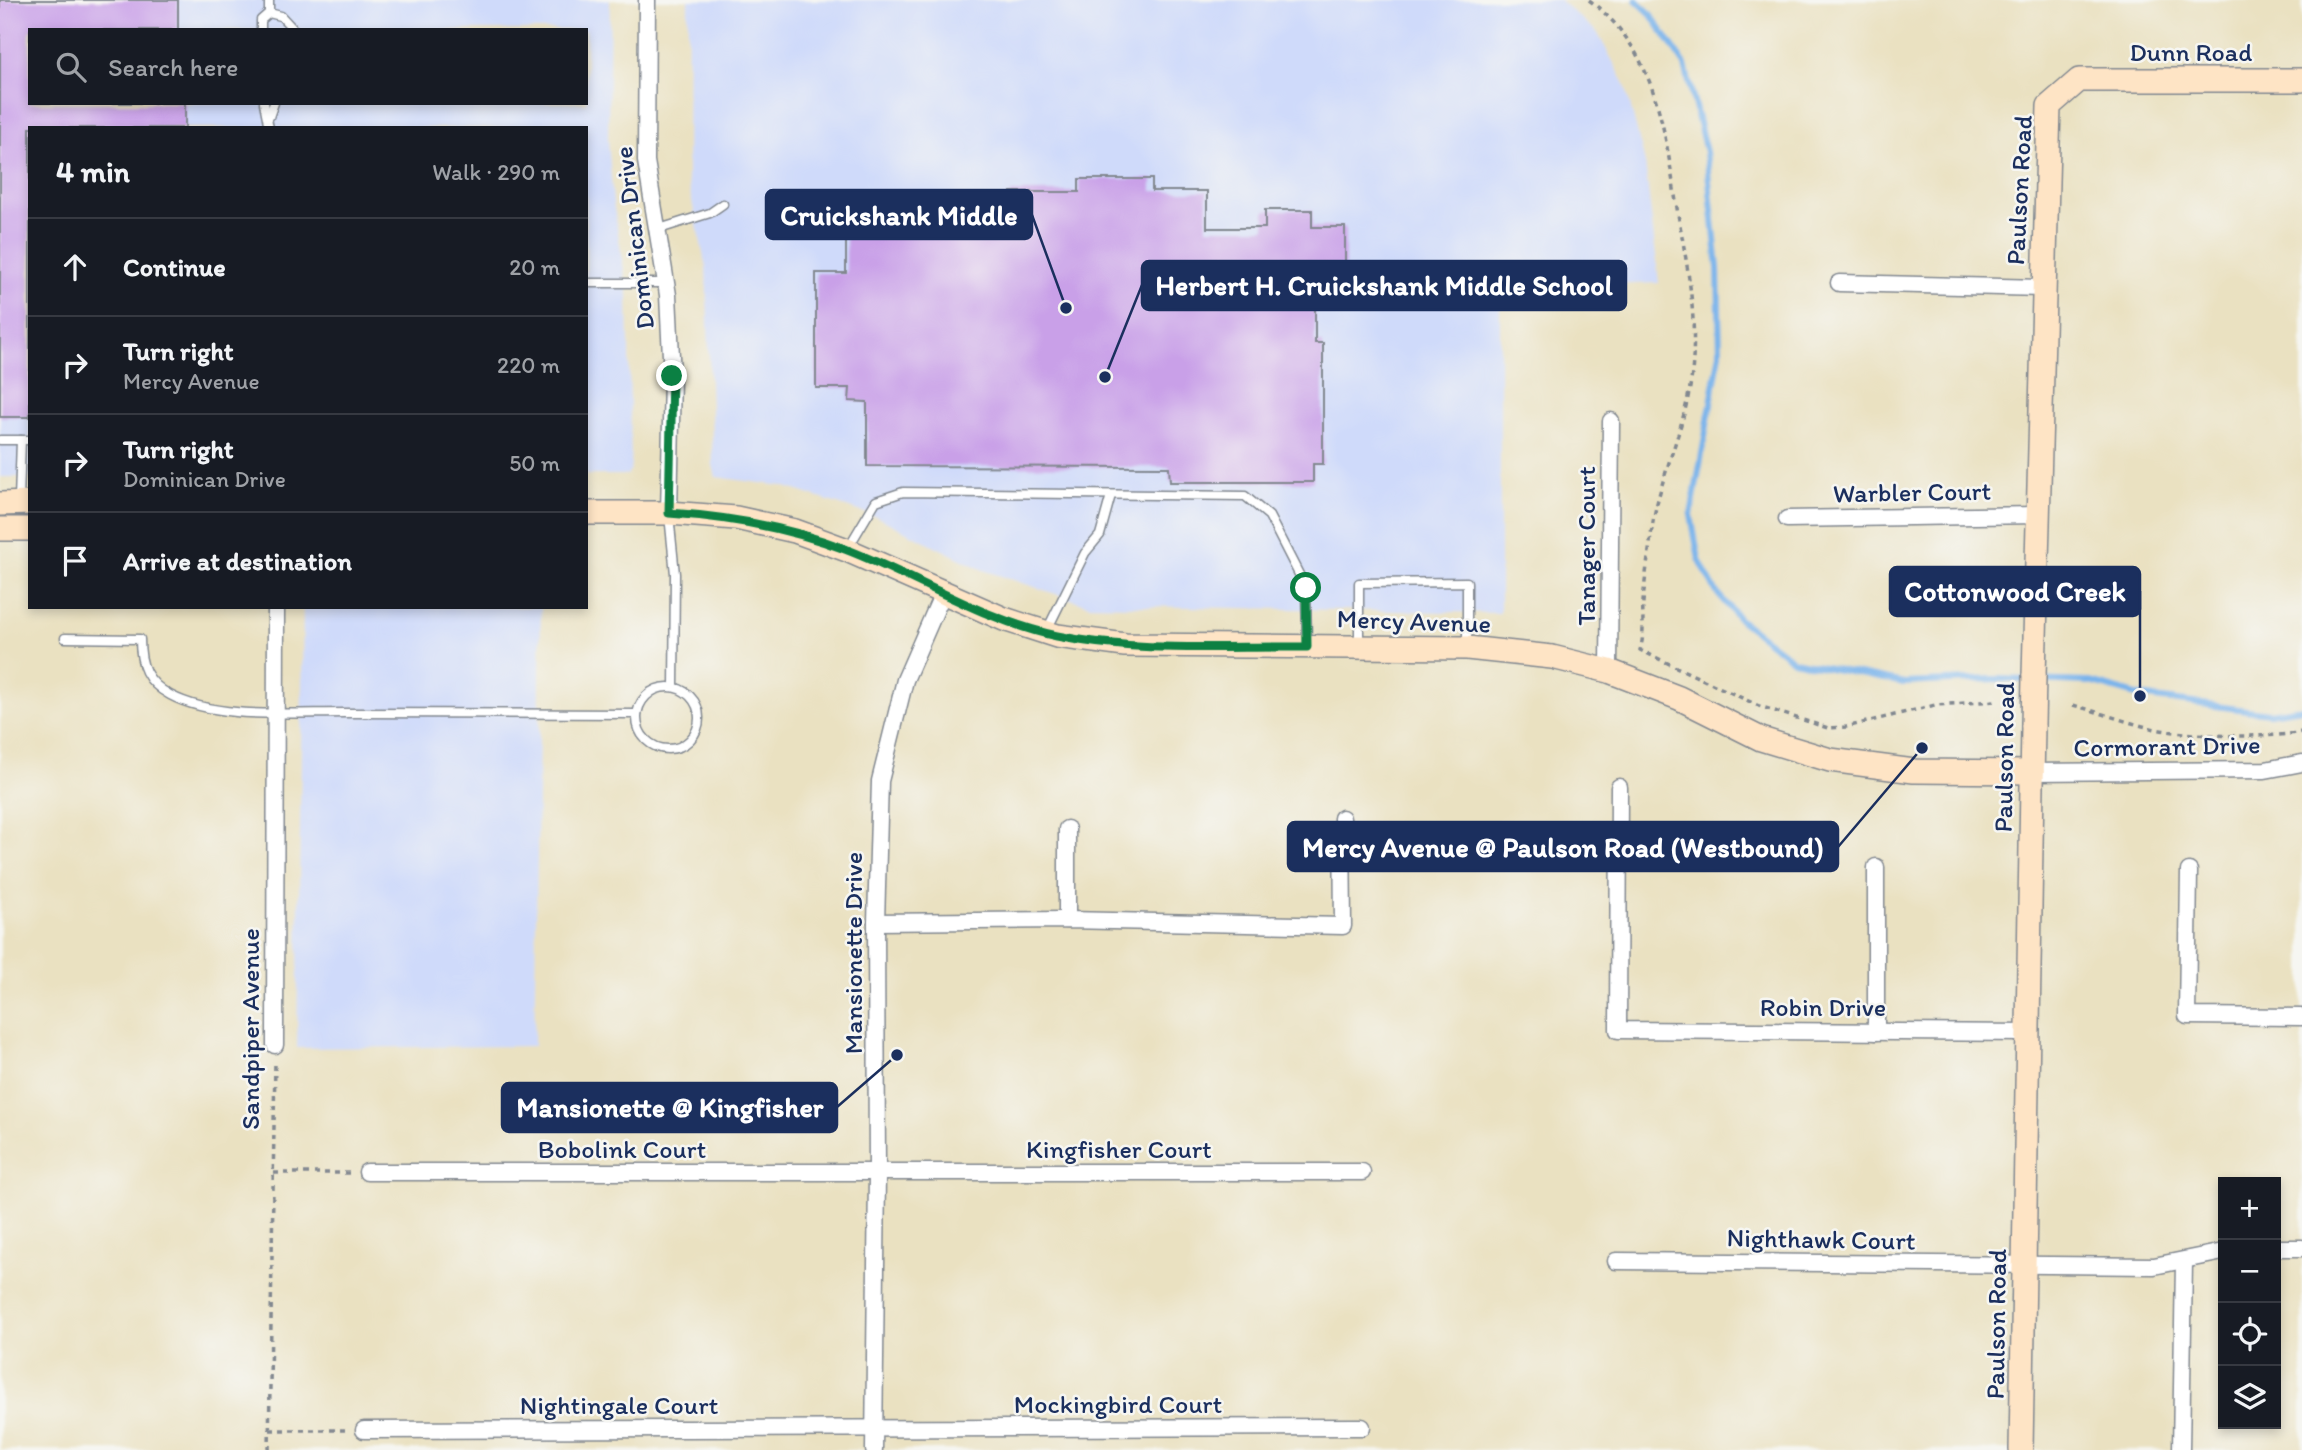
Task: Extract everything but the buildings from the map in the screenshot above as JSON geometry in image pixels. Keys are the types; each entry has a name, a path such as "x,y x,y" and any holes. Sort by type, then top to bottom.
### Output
{"street":[{"name":"Dominican Drive","path":"647,0 646,161 666,283 672,376 669,513"},
{"name":"Dunn Road","path":"2079,80 2302,80"},
{"name":"Paulson Road","path":"2021,1450 2037,515 2049,106 2079,80"},
{"path":"1839,283 2042,288"},
{"name":"Tanager Court","path":"1609,671 1611,421"},
{"name":"Mercy Avenue","path":"588,513 669,513 736,517 795,531 847,550 1004,619 1046,633 1125,645 1468,648 1552,657 1609,671 1679,698 1761,739 1830,760 1914,771 2032,772"},
{"name":"Warbler Court","path":"1787,519 2037,515"},
{"path":"0,529 28,529"},
{"name":"Mansionette Drive","path":"874,1450 876,922 880,781 905,680 943,593"},
{"name":"Sandpiper Avenue","path":"275,609 275,1045"},
{"name":"Cormorant Drive","path":"2032,772 2265,770 2302,764"},
{"name":"Robin Drive","path":"1619,787 1618,1030 2027,1033"},
{"path":"876,922 1067,920 1343,926 1342,818"},
{"path":"1067,829 1067,920"},
{"path":"1876,867 1876,1032"},
{"path":"2189,870 2187,1016 2302,1017"},
{"name":"Bobolink Court","path":"367,1172 877,1174"},
{"name":"Kingfisher Court","path":"877,1174 1362,1172"},
{"path":"2281,1248 2302,1248"},
{"name":"Nighthawk Court","path":"1616,1261 2025,1267 2154,1266 2218,1253"},
{"path":"2181,1450 2184,1262"},
{"name":"Mockingbird Court","path":"874,1429 1362,1427"},
{"name":"Nightingale Court","path":"364,1430 874,1429"}],"lane":[{"path":"261,28 261,20 269,13 270,0"},
{"path":"269,13 281,16 291,28"},
{"path":"265,105 269,117"},
{"path":"269,126 273,105"},
{"path":"656,230 710,213 723,204"},
{"path":"588,283 666,283"},
{"path":"0,440 25,440 16,503"},
{"path":"847,550 876,501 903,492 1245,496 1269,516 1306,588 1307,647"},
{"path":"1046,633 1085,553 1100,535 1111,495"},
{"path":"669,513 675,574 674,687"},
{"path":"1359,647 1359,583 1468,582 1468,648"},
{"path":"65,638 140,639 140,659 148,680 170,696 201,707 275,712 637,714"},
{"path":"663,687 674,687 683,690 697,706 698,727 686,743 666,749 656,746 641,733 637,714 645,696 663,687"}],"path":[{"path":"1589,0 1601,9 1623,36 1654,90 1664,119 1693,295 1692,373 1682,425 1653,525 1640,650 1759,706 1828,727 1846,727 1935,705 1997,701"},
{"path":"2073,705 2153,729 2287,736 2302,732"},
{"name":"Sandpiper Avenue","path":"269,1450 275,1045"},
{"path":"274,1173 367,1172"},
{"path":"270,1430 364,1430"}],"shaded area":[{"path":"0,0 610,0 608,139 613,202 628,295 631,469 627,475 588,475 588,126 28,126 28,477 0,477"},
{"path":"688,0 1559,0 1597,32 1625,84 1645,163 1659,283 1500,289 1500,613 1089,605 983,570 877,517 783,486 716,477 713,465 706,267 687,178"},
{"path":"303,609 541,609 534,1046 297,1048"}],"waterway":[{"path":"1636,0 1649,12 1685,65 1706,152 1718,268 1720,353 1691,515 1699,560 1717,593 1740,620 1794,661 1904,683 1994,679 2090,682 2140,696 2269,713 2302,708"}],"place":[{"name":"Cruickshank Middle","path":"1066,308"},
{"name":"Herbert H. Cruickshank Middle School","path":"1105,377"},
{"name":"Cottonwood Creek","path":"2140,696"},
{"name":"Mercy Avenue @ Paulson Road (Westbound)","path":"1922,748"},
{"name":"Mansionette @ Kingfisher","path":"897,1055"}],"route":[{"path":"672,376 669,513 736,517 795,531 847,550 1004,619 1057,636 1125,645 1307,647 1306,588"}]}
